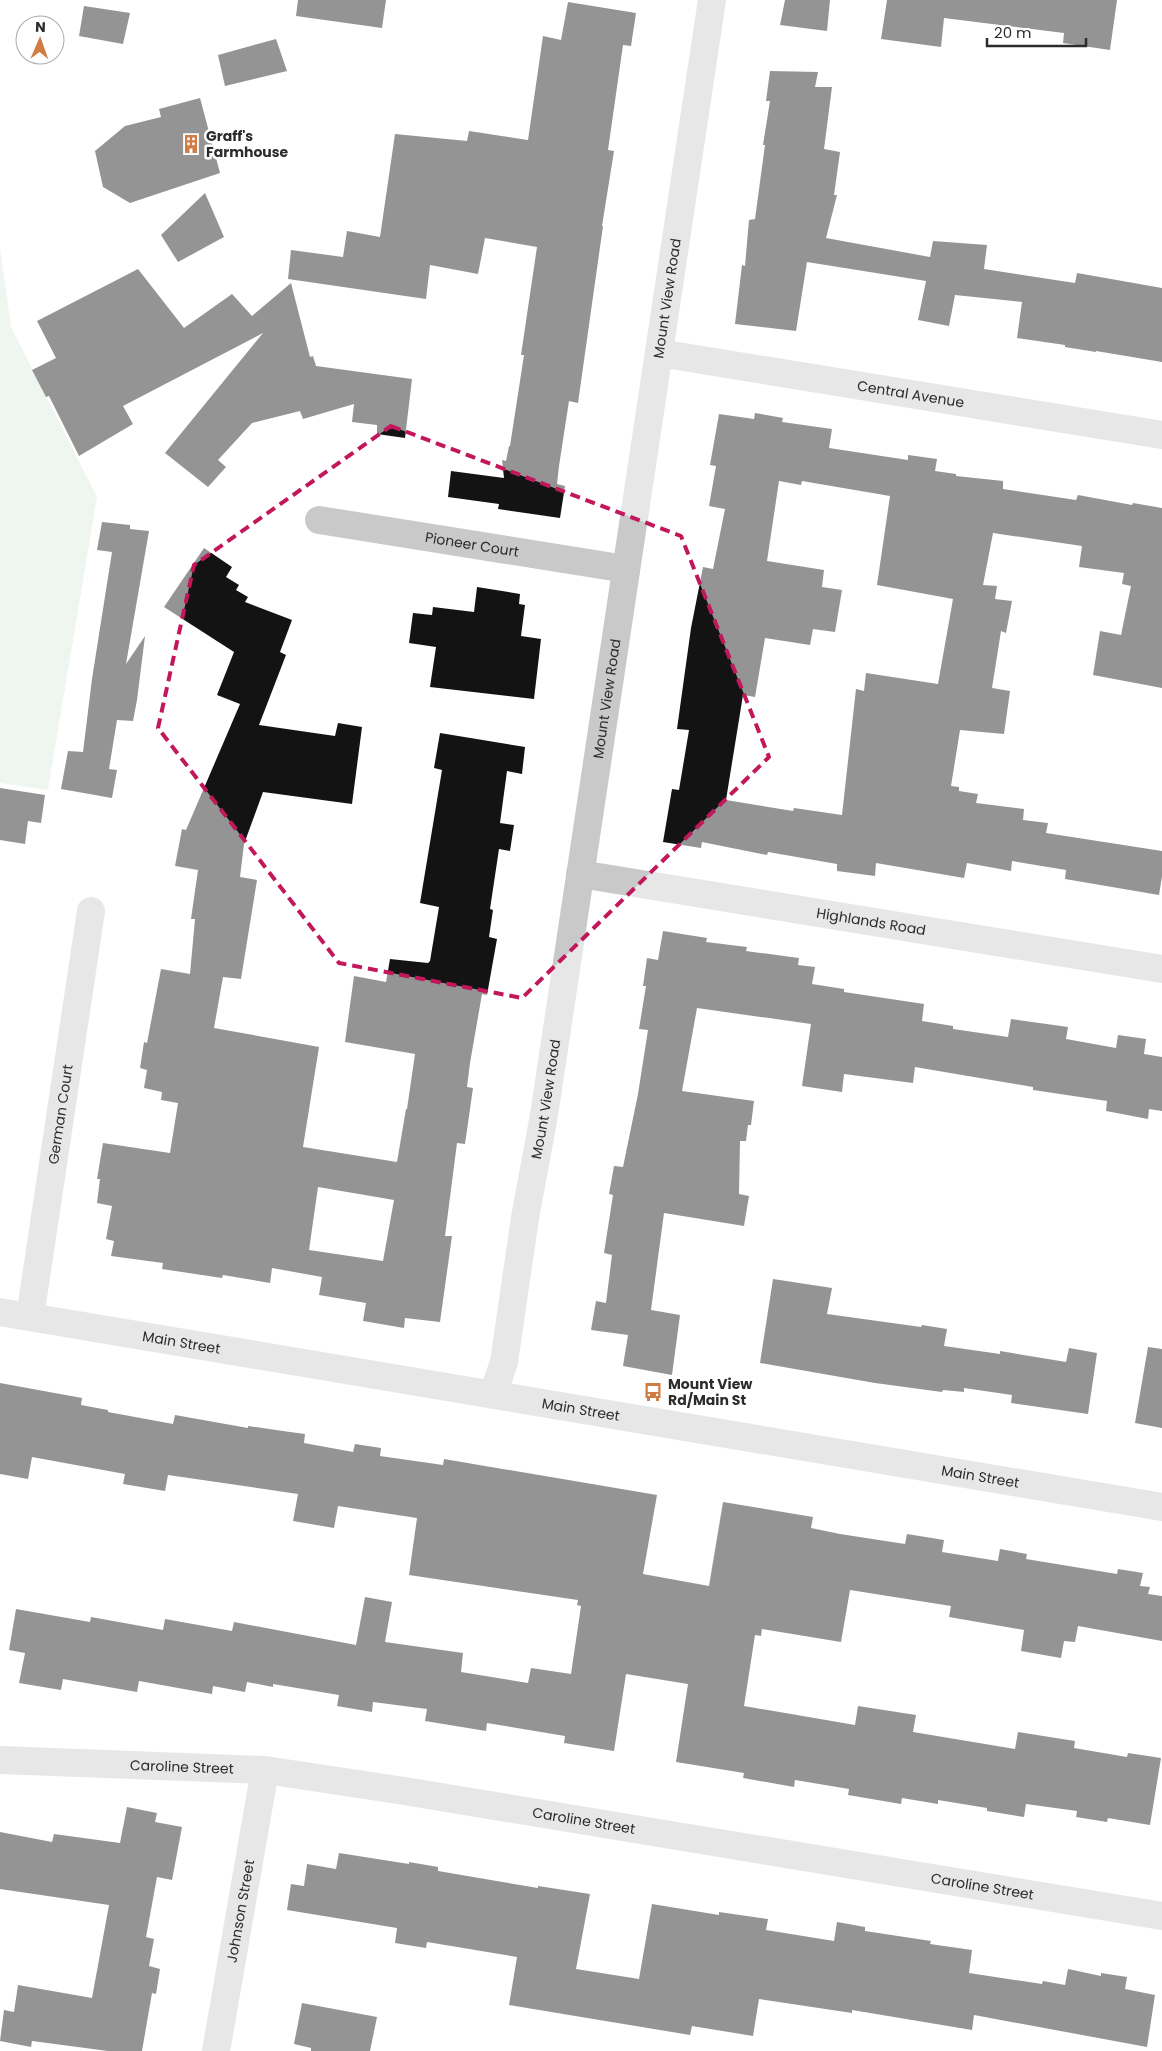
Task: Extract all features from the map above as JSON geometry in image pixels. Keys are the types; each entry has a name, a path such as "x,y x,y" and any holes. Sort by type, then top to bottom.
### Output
{"street":[{"name":"Mount View Road","path":"493,1395 504,1362 525,1218 544,1115 712,0"},
{"name":"Central Avenue","path":"659,353 1162,435"},
{"name":"Pioneer Court","path":"319,520 626,570"},
{"name":"Highlands Road","path":"580,874 1162,969"},
{"name":"German Court","path":"30,1317 91,911"},
{"name":"Main Street","path":"0,1312 1162,1507"},
{"name":"Caroline Street","path":"0,1760 265,1770 398,1790 1162,1916"},
{"name":"Johnson Street","path":"216,2051 265,1770"}],"highlighted area":[{"path":"391,426 681,536 769,757 522,998 339,963 158,728 194,565"}],"green space":[{"path":"0,247 11,327 97,497 48,790 0,783"}],"building":[{"path":"298,0 386,0 382,28 296,16"},
{"path":"785,0 830,0 827,31 780,25"},
{"path":"887,0 1117,0 1110,50 1063,43 1064,33 944,18 941,47 881,39"},
{"path":"568,2 636,13 631,46 623,45 608,150 614,151 578,403 569,401 559,466 557,484 565,486 560,518 498,509 499,504 448,497 451,471 504,478 502,460 506,461 510,446 524,355 521,355 537,247 485,238 478,274 430,265 426,299 288,279 291,250 343,257 347,231 380,237 395,134 467,141 469,131 528,140 543,36 561,40"},
{"path":"84,6 130,13 123,44 79,36"},
{"path":"276,39 287,71 225,86 218,55"},
{"path":"770,71 818,72 815,87 832,87 824,149 840,152 834,195 837,195 826,238 930,257 933,241 987,245 984,269 1075,283 1077,273 1162,288 1162,362 1017,338 1022,302 955,295 949,326 918,320 926,281 807,262 796,331 735,324 742,265 745,266 749,220 755,219 770,101 766,101"},
{"path":"200,98 220,173 130,203 103,187 95,151 125,126 161,117 159,109"},
{"path":"205,193 224,237 178,262 161,235"},
{"path":"138,269 184,328 232,294 252,316 291,283 310,357 313,356 316,366 412,379 405,438 377,434 377,425 352,422 354,404 303,419 300,411 252,423 218,460 226,467 208,487 165,453 263,333 123,406 133,424 79,456 49,396 46,397 32,370 56,358 37,321"},
{"path":"755,413 783,418 782,422 832,429 829,448 908,460 908,455 937,459 935,471 956,474 956,476 1003,481 1003,489 1076,500 1078,495 1132,505 1133,503 1162,508 1162,688 1093,675 1100,631 1121,635 1131,586 1122,584 1124,573 1079,567 1082,546 993,533 983,585 997,586 995,599 1012,601 1006,633 1001,631 992,688 1010,691 1004,734 960,730 951,786 959,787 959,791 978,794 976,803 1024,809 1023,820 1048,823 1046,833 1162,851 1162,876 1159,895 1065,879 1066,870 1012,861 1011,871 967,863 964,878 876,863 875,876 837,871 837,864 768,852 767,855 702,842 701,848 663,842 672,789 679,790 689,730 677,729 691,628 703,567 713,569 725,509 709,506 716,466 710,465 719,414 754,419","holes":["779,481 801,485 802,481 890,496 877,585 953,599 938,684 866,673 864,691 856,689 842,815 794,808 793,811 726,800 743,695 755,697 765,638 810,645 813,629 835,632 842,590 822,587 824,570 767,561"]},
{"path":"102,522 130,525 130,529 149,531 126,664 145,636 137,700 133,721 117,720 109,769 117,770 112,798 61,789 68,751 83,752 92,679 112,552 97,550"},
{"path":"204,548 232,567 226,577 239,585 236,590 248,597 245,602 292,620 280,652 286,655 259,725 335,736 338,723 362,727 352,804 263,792 244,844 240,877 257,880 241,979 223,977 214,1028 319,1047 303,1147 397,1162 415,1054 345,1042 354,976 386,982 390,959 428,963 430,961 439,907 420,903 442,770 434,768 440,733 525,747 522,774 507,771 500,823 514,825 510,851 499,849 490,909 493,910 489,937 497,939 487,995 482,994 470,1063 467,1087 473,1088 465,1144 457,1143 445,1236 452,1236 440,1322 405,1318 404,1328 363,1321 366,1303 319,1295 322,1277 272,1268 270,1283 223,1275 222,1278 162,1269 163,1263 111,1256 114,1241 106,1239 112,1206 97,1203 100,1179 97,1179 103,1143 170,1153 178,1103 161,1100 162,1092 144,1088 147,1070 140,1068 144,1042 147,1043 161,969 190,974 195,919 191,919 198,870 175,866 182,829 186,830 240,704 217,695 234,652 164,607","holes":["318,1187 394,1200 383,1261 309,1250"]},
{"path":"477,587 520,594 519,604 525,605 521,636 541,639 534,699 430,687 436,647 409,643 413,613 432,615 433,607 474,612"},
{"path":"0,788 45,795 41,823 28,821 25,844 0,840"},
{"path":"663,931 707,938 706,942 747,947 746,951 799,958 798,965 815,967 812,984 844,989 844,992 924,1004 922,1021 953,1026 953,1029 1008,1037 1011,1019 1068,1027 1066,1039 1116,1048 1118,1035 1146,1039 1144,1054 1162,1057 1162,1111 1149,1109 1148,1119 1106,1111 1107,1101 1033,1090 1033,1087 915,1067 913,1083 844,1074 842,1092 802,1086 811,1024 697,1008 682,1091 754,1101 751,1125 748,1125 746,1141 740,1141 739,1194 749,1196 744,1226 664,1213 651,1310 680,1315 672,1375 623,1366 628,1335 591,1330 596,1301 606,1303 612,1255 604,1253 613,1195 609,1194 614,1166 623,1167 638,1094 648,1030 639,1029 646,986 643,986 647,958 658,960"},
{"path":"773,1279 832,1288 827,1314 947,1329 944,1346 1000,1354 1000,1351 1066,1362 1069,1348 1097,1353 1088,1414 1011,1403 1012,1395 964,1388 964,1392 943,1390 942,1392 875,1383 760,1363"},
{"path":"1148,1347 1162,1349 1162,1428 1135,1423"},
{"path":"0,1383 82,1398 81,1405 173,1424 175,1415 248,1428 248,1426 305,1434 304,1443 353,1452 355,1444 381,1448 380,1456 443,1465 444,1459 657,1495 643,1574 709,1586 723,1502 813,1517 811,1528 840,1534 905,1544 907,1534 944,1540 942,1552 998,1561 1000,1549 1027,1554 1026,1559 1117,1574 1118,1569 1143,1573 1140,1586 1150,1587 1148,1594 1162,1596 1162,1641 1078,1626 1075,1642 1064,1641 1061,1658 1021,1651 1024,1630 949,1617 951,1606 850,1590 841,1642 762,1629 761,1636 755,1635 744,1706 855,1725 858,1706 916,1715 913,1732 1015,1749 1018,1732 1075,1741 1074,1748 1127,1757 1128,1753 1161,1758 1150,1825 1108,1818 1107,1822 1076,1817 1077,1811 1026,1804 1024,1817 987,1811 987,1808 938,1800 938,1804 902,1798 901,1804 848,1795 849,1789 795,1780 794,1787 743,1778 744,1773 676,1762 688,1684 626,1674 614,1751 564,1743 565,1736 487,1723 486,1731 425,1721 427,1709 373,1702 372,1712 337,1706 339,1695 273,1684 273,1687 247,1682 245,1692 213,1686 212,1694 139,1681 137,1692 63,1679 61,1690 19,1683 25,1653 9,1650 16,1609 90,1622 91,1617 163,1630 165,1619 232,1631 234,1622 356,1645 365,1597 392,1602 385,1642 463,1653 461,1672 528,1683 531,1668 571,1674 581,1606 577,1605 578,1600 409,1575 417,1518 338,1506 334,1528 293,1521 298,1494 168,1475 165,1491 123,1484 125,1474 32,1457 28,1479 0,1474"},
{"path":"127,1807 157,1813 155,1822 182,1827 172,1880 157,1877 146,1937 154,1939 149,1966 160,1969 156,1994 152,1993 142,2051 108,2051 32,2041 31,2047 0,2041 4,2010 14,2012 18,1985 92,1998 109,1905 0,1889 0,1832 52,1842 54,1834 120,1843"},
{"path":"339,1853 438,1867 438,1871 538,1888 538,1886 590,1894 576,1969 639,1979 652,1904 719,1915 719,1912 768,1919 766,1930 834,1941 837,1922 865,1927 865,1931 931,1941 930,1944 972,1950 969,1973 1042,1984 1043,1981 1065,1985 1068,1969 1101,1976 1101,1973 1127,1977 1125,1989 1155,1995 1147,2047 974,2015 972,2030 852,2010 852,2013 759,1999 753,2036 692,2026 690,2035 509,2005 517,1957 427,1942 426,1948 395,1943 397,1928 287,1910 291,1884 304,1886 307,1864 336,1869"},
{"path":"302,2003 377,2017 370,2051 311,2051 311,2048 294,2044"}],"place":[{"name":"Graff's Farmhouse","path":"191,144"},
{"name":"Mount View Rd/Main St","path":"653,1392"}]}
